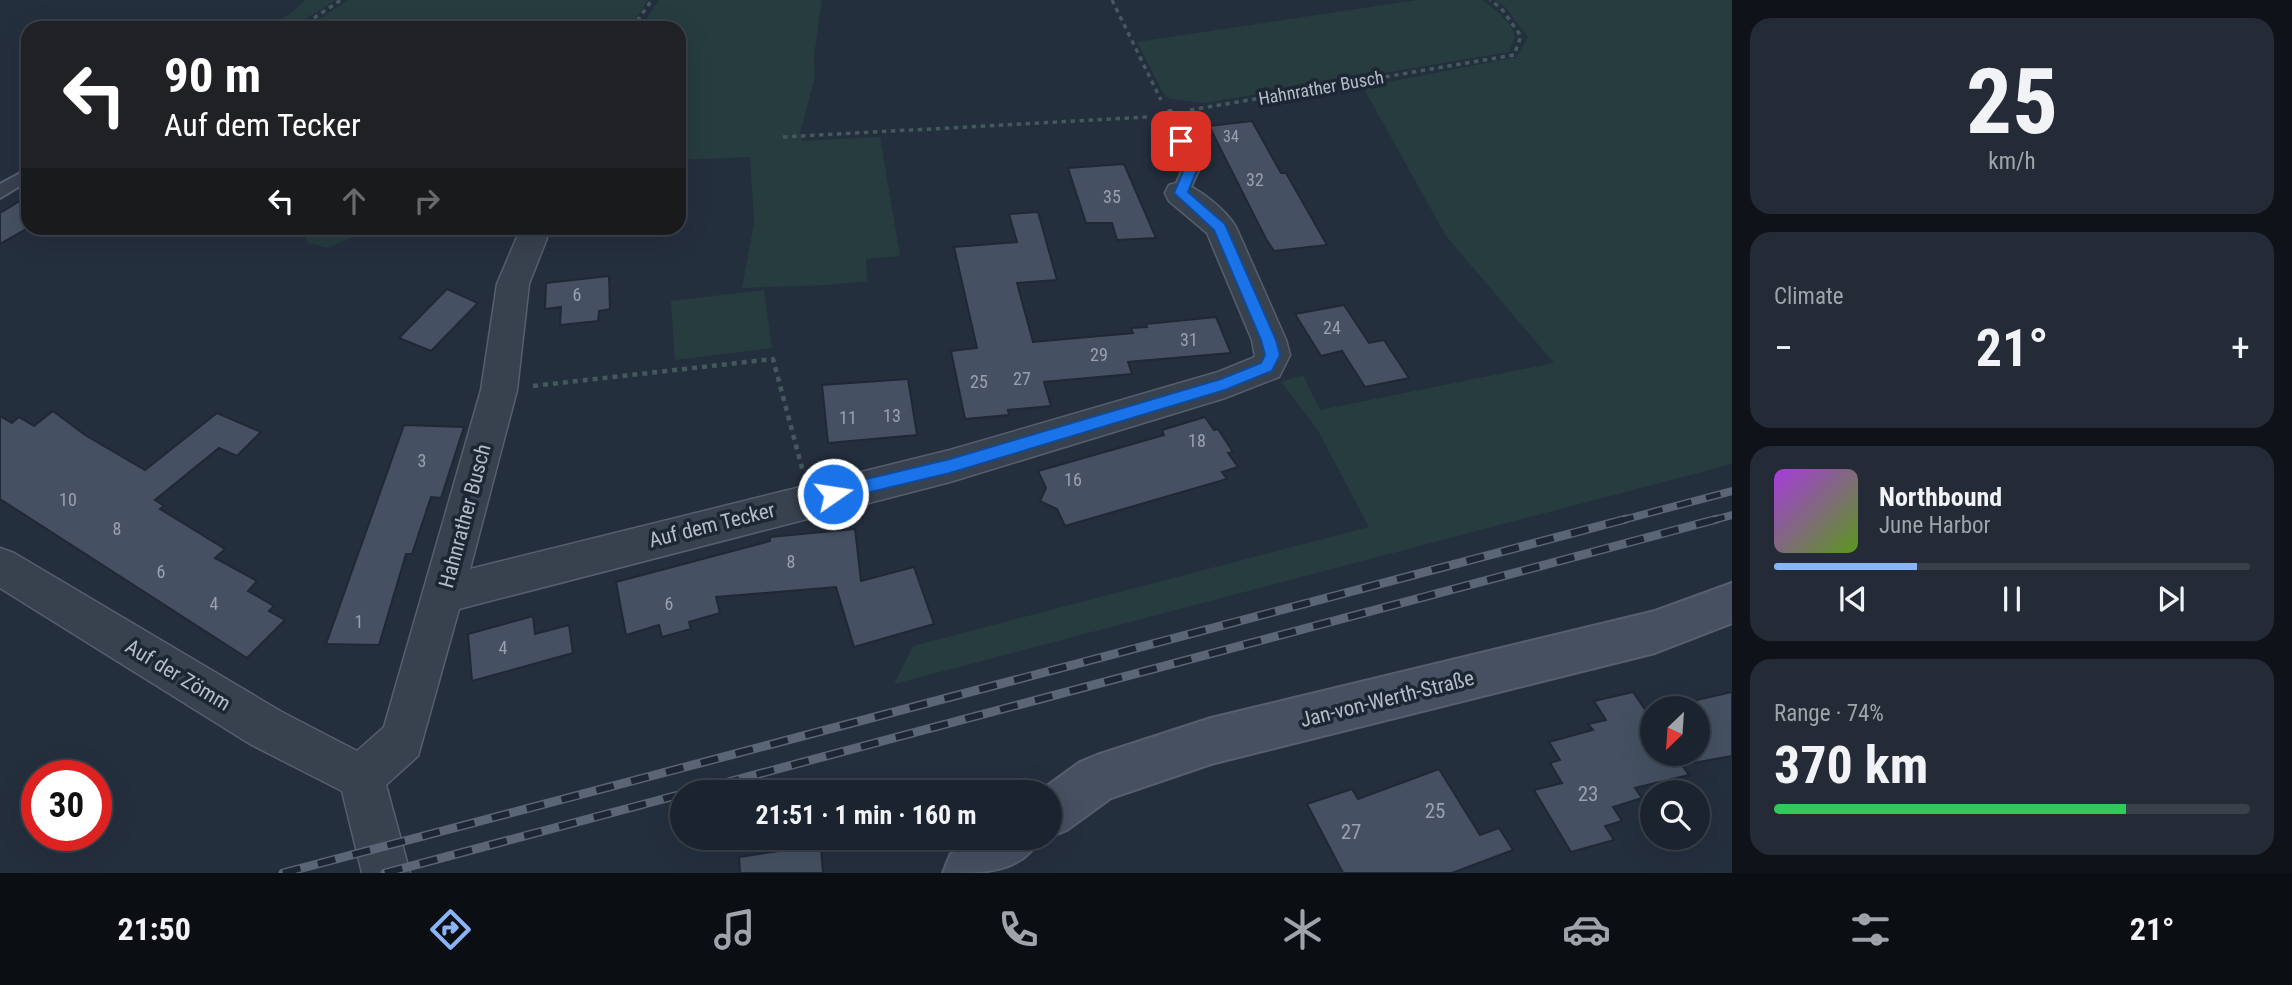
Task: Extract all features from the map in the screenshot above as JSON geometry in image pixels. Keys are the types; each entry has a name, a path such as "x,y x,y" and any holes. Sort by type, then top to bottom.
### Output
{"main road":[{"name":"Jan-von-Werth-Straße","path":"1062,804 1097,779 1211,741 1655,632 1732,603"},
{"path":"968,873 1000,850"}],"street":[{"name":"Auf dem Tecker","path":"444,594 950,466 1225,384 1267,367 1273,355 1269,340 1220,227 1180,193"},
{"name":"Hahnrather Busch","path":"361,777 402,740 499,390 513,284 531,238"},
{"name":"Auf der Zömm","path":"0,566 266,728 361,777"},
{"path":"361,777 386,873"}],"lane":[{"name":"Auf dem Tecker","path":"1170,114 1192,167 1180,193"},
{"path":"0,192 21,178"}],"path":[{"path":"310,21 341,0"},
{"path":"637,21 652,0"},
{"path":"1112,0 1170,114"},
{"name":"Hahnrather Busch","path":"783,137 1170,114 1514,55 1521,36 1501,8 1490,0"},
{"path":"499,390 774,359 810,500"}],"green space":[{"path":"305,0 336,0 302,21 278,21"},
{"path":"348,0 648,0 634,21 316,21"},
{"path":"659,0 822,0 814,56 815,77 800,133 802,141 880,137 900,256 866,259 867,281 742,288 754,223 750,157 686,160 686,21 645,21"},
{"path":"1417,0 1482,0 1511,26 1515,36 1509,52 1204,103 1170,99 1163,93 1137,42"},
{"path":"1495,0 1732,0 1732,464 894,684 913,646 1369,527 1317,429 1281,382 1303,375 1320,410 1554,363 1446,236 1363,87 1517,57 1528,37 1505,7"},
{"path":"306,235 357,235 328,248 308,243"},
{"path":"764,290 772,348 675,360 671,301"}],"building":[{"path":"1252,121 1281,173 1286,173 1327,245 1274,251 1266,239 1209,126"},
{"path":"1124,164 1156,238 1117,240 1112,223 1086,223 1068,168"},
{"path":"21,200 21,232 0,244 0,213"},
{"path":"1038,212 1057,280 1017,283 1033,342 1133,333 1131,328 1147,327 1146,324 1216,317 1231,353 1128,362 1132,374 1044,382 1051,406 1008,410 1009,415 965,419 951,351 977,348 954,247 1017,242 1009,214"},
{"path":"609,276 610,309 599,311 598,321 560,325 561,307 545,309 546,283"},
{"path":"447,289 478,303 431,351 399,338"},
{"path":"1344,305 1369,343 1384,340 1409,378 1365,387 1342,351 1321,356 1295,314"},
{"path":"908,379 917,435 828,443 822,385"},
{"path":"53,411 85,435 145,470 217,413 261,432 237,456 219,448 155,500 164,506 160,509 225,549 215,558 257,581 248,591 274,606 269,611 285,620 247,658 0,499 0,416 12,423 19,417 34,426"},
{"path":"1205,417 1214,430 1218,429 1233,452 1228,453 1238,467 1222,472 1227,479 1065,526 1057,509 1040,501 1046,488 1038,471 1164,435 1162,430"},
{"path":"404,425 464,427 441,498 431,497 412,554 406,554 379,645 326,644"},
{"path":"855,529 861,581 914,567 934,624 854,647 836,587 716,597 720,613 689,622 691,629 662,637 659,625 626,635 616,582 770,541 770,537"},
{"path":"533,616 535,634 569,625 573,653 472,681 468,634"},
{"path":"1633,692 1640,702 1640,766 1683,766 1689,775 1668,780 1640,780 1640,787 1635,788 1640,799 1613,807 1622,821 1605,826 1614,840 1571,852 1534,790 1562,783 1550,763 1560,760 1549,742 1593,730 1588,724 1606,720 1594,701"},
{"path":"1732,692 1732,756 1710,760 1710,697"},
{"path":"1439,769 1480,835 1499,828 1513,850 1452,873 1343,873 1307,804 1352,789 1358,799"},
{"path":"786,850 821,850 823,873 740,873 739,857"}],"railway":[{"path":"1619,521 1732,491"},
{"path":"1710,521 1732,515"},
{"path":"283,873 1626,519"},
{"path":"736,780 1717,519"},
{"path":"385,873 670,797"}],"route":[{"path":"833,494 950,466 1225,384 1267,367 1273,355 1269,340 1220,227 1180,193 1192,167 1181,141"}]}
